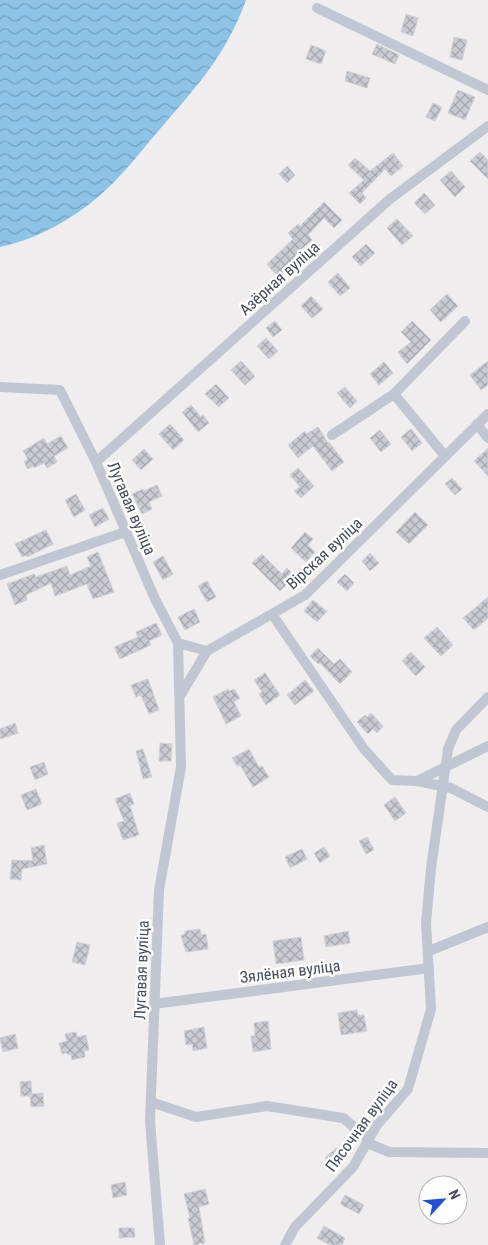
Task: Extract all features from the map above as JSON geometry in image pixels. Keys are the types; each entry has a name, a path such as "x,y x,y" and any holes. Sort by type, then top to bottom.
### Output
{"street":[{"path":"317,8 488,90"},
{"name":"Азёрная вуліца","path":"96,462 390,198 488,126"},
{"path":"332,435 394,394 465,321"},
{"name":"Лугавая вуліца","path":"0,387 60,390 96,462 155,599 178,643 181,767 159,890 150,1121 160,1245"},
{"path":"394,394 445,456"},
{"name":"Вірская вуліца","path":"207,651 305,595 488,414"},
{"path":"477,424 488,438"},
{"path":"0,574 125,532"},
{"path":"272,614 364,749 392,780 417,781 451,788 488,807"},
{"path":"178,643 207,651 179,697"},
{"path":"488,697 456,730 448,749 427,914 428,951 488,927"},
{"path":"417,781 488,746"},
{"name":"Пясочная вуліца","path":"285,1245 295,1227 353,1167 377,1125 408,1089 431,1009 428,951"},
{"name":"Зялёная вуліца","path":"154,1004 429,968"},
{"path":"151,1102 196,1117 267,1106 343,1118 368,1141 390,1152 488,1153"}],"water":[{"path":"0,0 246,0 220,54 186,98 115,181 90,203 62,222 32,237 0,247"}],"building":[{"path":"406,14 418,18 413,36 401,32"},
{"path":"454,37 467,40 462,60 450,57"},
{"path":"377,44 399,55 395,64 372,54"},
{"path":"311,45 326,51 321,64 306,59"},
{"path":"347,71 370,78 367,88 345,81"},
{"path":"458,90 475,97 465,120 448,113"},
{"path":"433,103 442,107 435,121 426,117"},
{"path":"480,152 488,160 488,179 470,161"},
{"path":"393,153 403,166 391,176 385,169 362,193 366,198 360,204 349,193 364,180 348,165 355,158 370,171"},
{"path":"287,166 295,175 287,183 279,174"},
{"path":"451,171 465,187 455,197 440,180"},
{"path":"424,193 435,205 425,214 414,203"},
{"path":"324,202 342,220 334,228 324,218 308,235 312,240 295,255 296,257 290,263 291,265 278,277 267,264 293,239 288,233 298,224 300,226"},
{"path":"397,219 413,236 402,245 387,228"},
{"path":"366,244 375,253 361,266 352,257"},
{"path":"338,273 350,288 340,296 328,282"},
{"path":"447,294 458,306 441,322 430,310"},
{"path":"311,296 323,309 312,318 301,306"},
{"path":"275,321 282,330 273,337 266,328"},
{"path":"412,321 431,340 407,364 398,352 411,342 401,332"},
{"path":"266,338 278,351 269,359 257,346"},
{"path":"241,361 255,376 245,385 231,370"},
{"path":"488,361 488,385 481,390 470,375"},
{"path":"384,362 393,373 379,385 370,374"},
{"path":"216,384 229,398 219,407 205,394"},
{"path":"345,387 357,401 350,408 337,393"},
{"path":"191,405 209,423 198,432 182,412"},
{"path":"170,424 184,440 173,450 159,434"},
{"path":"318,427 328,443 344,462 332,471 313,446 298,458 288,445 305,431 306,434"},
{"path":"411,429 422,443 412,451 401,437"},
{"path":"380,430 391,444 381,452 370,438"},
{"path":"61,436 68,448 54,456 57,462 47,468 44,463 28,469 24,462 28,459 23,451 44,438 47,444"},
{"path":"488,448 488,476 474,461"},
{"path":"144,449 153,459 141,470 132,460"},
{"path":"298,468 314,486 301,498 294,491 300,487 290,475"},
{"path":"452,478 462,489 455,495 445,484"},
{"path":"157,485 162,496 149,502 152,509 142,514 132,494"},
{"path":"76,494 85,510 74,517 65,500"},
{"path":"103,508 109,519 95,527 89,515"},
{"path":"415,512 428,525 409,544 396,532"},
{"path":"46,530 53,544 27,557 26,555 22,557 15,544"},
{"path":"305,532 313,539 308,545 315,552 306,562 291,548"},
{"path":"98,552 114,592 93,599 87,584 55,596 51,583 26,595 27,600 15,605 7,584 34,574 36,577 67,566 70,575 91,566 87,557"},
{"path":"370,553 379,563 370,571 362,561"},
{"path":"262,554 282,574 287,568 295,576 280,591 252,563"},
{"path":"163,556 173,574 163,580 153,562"},
{"path":"345,574 354,583 347,591 337,582"},
{"path":"207,581 216,597 207,602 198,586"},
{"path":"488,597 488,618 474,630 463,618"},
{"path":"313,600 327,611 317,622 304,611"},
{"path":"194,609 200,622 185,630 178,617"},
{"path":"156,623 162,635 149,641 151,645 120,659 114,647 138,637 136,632"},
{"path":"437,627 453,645 441,656 424,638"},
{"path":"318,648 334,664 340,659 352,672 340,684 320,663 318,664 310,656"},
{"path":"411,652 425,667 416,676 402,661"},
{"path":"265,673 280,695 266,705 259,694 262,692 254,680"},
{"path":"148,679 159,710 149,714 141,695 136,697 131,685"},
{"path":"305,680 314,691 295,705 287,695"},
{"path":"228,689 229,691 234,689 240,698 234,702 241,716 226,724 213,697"},
{"path":"371,713 383,726 377,733 373,729 368,734 357,722 365,715 367,717"},
{"path":"15,723 18,733 0,739 0,729"},
{"path":"160,743 172,744 171,761 159,761"},
{"path":"143,749 152,777 143,779 136,751"},
{"path":"249,749 259,767 262,766 269,777 253,787 240,765 237,766 232,758"},
{"path":"44,762 48,774 35,780 30,767"},
{"path":"36,789 42,804 27,810 21,795"},
{"path":"130,793 134,804 130,806 139,835 123,840 117,823 124,821 115,799"},
{"path":"395,797 406,813 395,821 384,805"},
{"path":"367,837 374,850 366,854 359,841"},
{"path":"44,845 47,864 22,869 21,880 10,879 12,860 33,861 31,848"},
{"path":"324,847 330,856 320,863 314,853"},
{"path":"302,849 307,859 290,868 285,857"},
{"path":"200,929 201,935 206,934 208,949 186,952 181,935 185,934 185,931"},
{"path":"348,931 350,943 326,947 324,936"},
{"path":"301,937 304,960 276,964 273,941"},
{"path":"77,942 90,945 85,965 72,962"},
{"path":"357,1010 358,1015 364,1015 367,1031 341,1035 338,1013"},
{"path":"268,1021 271,1049 253,1052 251,1036 255,1036 254,1023"},
{"path":"204,1027 207,1048 193,1051 192,1044 186,1045 184,1031"},
{"path":"76,1032 77,1037 86,1035 89,1050 84,1051 85,1057 72,1060 71,1055 67,1053 62,1054 59,1043 67,1041 65,1034"},
{"path":"15,1034 18,1048 3,1052 0,1038"},
{"path":"31,1081 32,1094 43,1093 44,1106 31,1107 30,1096 21,1096 20,1082"},
{"path":"336,1148 339,1151 341,1149 348,1156 334,1169 325,1158"},
{"path":"125,1182 127,1195 113,1198 111,1185"},
{"path":"205,1189 209,1204 199,1207 205,1243 194,1245 184,1194"},
{"path":"345,1195 364,1205 359,1214 340,1204"},
{"path":"324,1226 345,1238 342,1245 330,1245 317,1238"},
{"path":"119,1228 134,1228 135,1237 119,1238"}]}
